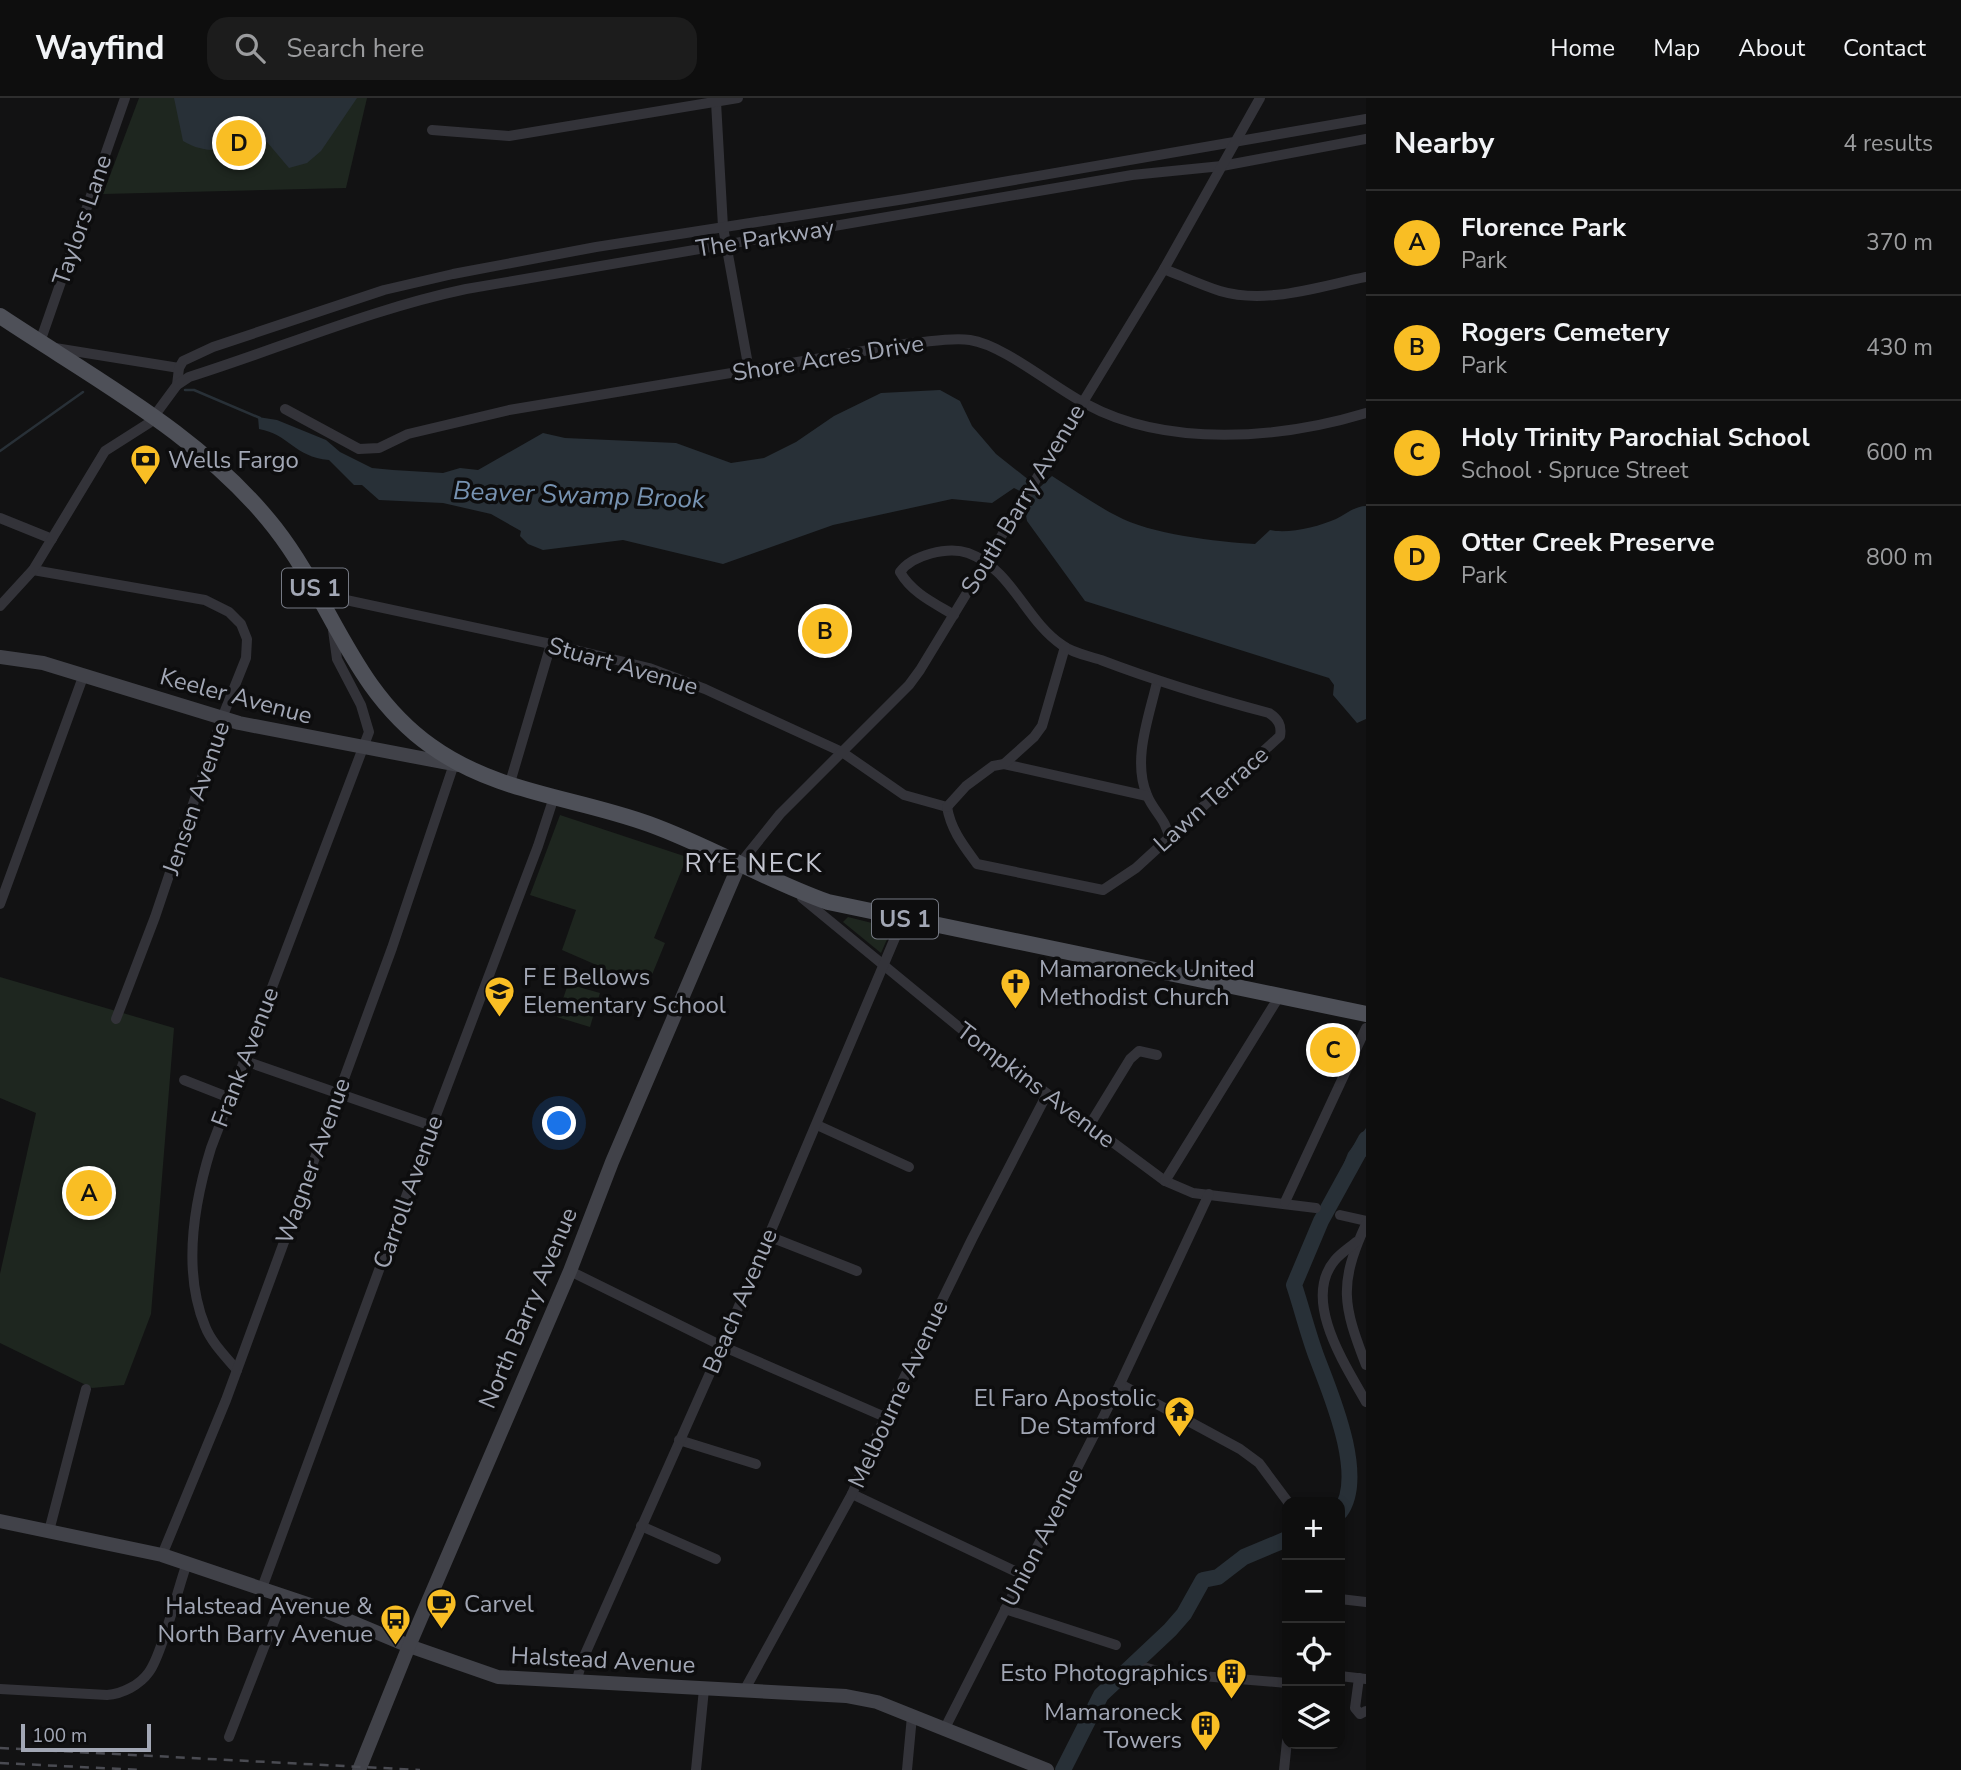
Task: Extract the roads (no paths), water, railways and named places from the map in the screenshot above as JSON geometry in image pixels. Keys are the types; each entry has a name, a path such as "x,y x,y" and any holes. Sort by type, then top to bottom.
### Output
{"main road":[{"name":"US 1","path":"0,316 154,417 233,481 276,529 318,594 358,670 379,696 430,746 458,765 509,786 646,823 790,888 863,912 1366,1014"}],"street":[{"name":"Taylors Lane","path":"43,345 125,98"},
{"path":"432,130 509,136 738,98"},
{"name":"South Barry Avenue","path":"739,865 780,814 909,685 1164,268 1260,98"},
{"path":"716,102 723,227 749,370"},
{"name":"The Parkway","path":"177,385 179,368 188,358 213,347 384,290 596,247 933,194 1366,119"},
{"name":"The Parkway","path":"0,606 33,570 105,451 154,417 177,385 189,377 426,297 1132,175 1222,166 1366,139"},
{"path":"933,194 935,210"},
{"path":"912,197 914,213"},
{"path":"1164,268 1221,291 1249,296 1280,294 1366,276"},
{"name":"Shore Acres Drive","path":"285,409 359,449 379,448 408,434 469,419 911,343 969,340 992,347 1081,402 1149,429 1199,435 1304,430 1366,413"},
{"path":"43,345 179,368"},
{"path":"0,518 52,539"},
{"path":"954,615 918,593 900,572 916,558 963,552 994,568 1065,647 1042,726 1034,737 1004,764"},
{"name":"Jensen Avenue","path":"33,570 205,600 229,612 241,624 247,639 240,677 222,718 156,917 116,1019"},
{"name":"Stuart Avenue","path":"318,594 551,643 660,673 705,689 842,752 904,795 947,807"},
{"path":"332,621 337,659 360,705 369,732 363,746"},
{"path":"509,786 551,643"},
{"name":"Lawn Terrace","path":"947,807 950,823 977,864 1103,890 1116,883 1170,838 1280,736 1281,730 1275,717 1269,713 1157,682 1065,647"},
{"name":"Keeler Avenue","path":"0,657 43,663 222,718 315,740 363,746 458,765"},
{"path":"0,904 83,677"},
{"path":"1157,682 1141,754 1140,774 1147,796 1168,827 1170,838"},
{"name":"Frank Avenue","path":"236,1370 205,1327 198,1298 194,1255 197,1195 327,834 363,746"},
{"path":"947,807 975,779 993,766 1004,764 1147,796"},
{"name":"Wagner Avenue","path":"162,1555 236,1370 458,765"},
{"name":"Carroll Avenue","path":"262,1588 554,797"},
{"name":"North Barry Avenue","path":"359,1770 739,865"},
{"name":"Tompkins Avenue","path":"790,888 1047,1094 1165,1181 1193,1193 1317,1208"},
{"name":"Beach Avenue","path":"576,1683 903,919"},
{"path":"1165,1181 1280,995"},
{"path":"1284,1202 1366,1028"},
{"path":"1089,1126 1130,1059 1139,1051 1157,1055"},
{"path":"245,1061 432,1126"},
{"path":"184,1080 230,1098"},
{"name":"Melbourne Avenue","path":"744,1691 852,1494 885,1417 1047,1094"},
{"path":"817,1125 909,1167"},
{"name":"Union Avenue","path":"944,1728 1120,1384 1209,1194"},
{"path":"1340,1215 1366,1223 1356,1242 1345,1297 1348,1317 1366,1365"},
{"path":"768,1236 857,1271"},
{"path":"1356,1242 1334,1261 1329,1272 1323,1300 1324,1317 1366,1402"},
{"path":"570,1272 722,1346 885,1417"},
{"path":"1120,1384 1240,1449 1259,1464 1284,1497"},
{"path":"49,1531 86,1389"},
{"path":"679,1440 756,1464"},
{"path":"852,1494 1023,1575"},
{"name":"Halstead Avenue","path":"0,1521 162,1555 262,1588 409,1646 498,1677 846,1696 877,1702 944,1728 1012,1763 1047,1770"},
{"path":"641,1527 716,1559"},
{"path":"0,1689 107,1695 123,1692 136,1684 154,1663 187,1563"},
{"path":"229,1737 284,1596"},
{"path":"1345,1600 1366,1602"},
{"path":"1005,1609 1116,1645"},
{"path":"1147,1668 1165,1673 1282,1682"},
{"path":"1362,1679 1355,1708 1360,1714 1366,1711"},
{"path":"696,1770 704,1689"},
{"path":"906,1770 912,1716"},
{"path":"1284,1770 1286,1749"}],"water":[{"path":"174,98 357,98 321,151 307,163 289,168 267,142 214,150 183,141"},
{"path":"940,390 960,401 972,426 996,454 1039,488 1052,476 1109,512 1147,528 1204,539 1255,544 1270,530 1312,527 1366,506 1366,719 1357,723 1333,695 1334,685 1329,678 1085,601 1027,521 1025,510 1033,498 1014,488 992,503 952,499 833,525 723,564 623,540 543,550 528,544 520,536 521,531 491,514 443,503 379,500 362,485 354,485 329,460 308,455 278,436 259,429 258,417 277,420 326,440 340,452 372,468 443,473 460,468 478,470 543,433 565,438 676,443 731,463 764,458 796,442 834,416 881,393"},
{"path":"1366,1128 1366,1156 1346,1181 1337,1181 1348,1153"}],"waterway":[{"name":"Beaver Swamp Brook","path":"185,390 194,390 260,418"},
{"name":"Beaver Swamp Brook","path":"0,451 83,392"},
{"path":"1345,1501 1349,1479 1344,1436 1294,1285 1321,1221 1366,1139"},
{"path":"1063,1770 1101,1695 1170,1630 1184,1614 1203,1580 1218,1577 1244,1557 1282,1541"}],"railway":[{"path":"0,1748 420,1770"},
{"path":"0,1763 141,1770"}],"place":[{"name":"Otter Creek Preserve","path":"239,143"},
{"name":"Wells Fargo","path":"145,487"},
{"name":"Rogers Cemetery","path":"825,631"},
{"name":"Mamaroneck United Methodist Church","path":"1016,1010"},
{"name":"F E Bellows Elementary School","path":"500,1018"},
{"name":"Holy Trinity Parochial School","path":"1333,1050"},
{"name":"Florence Park","path":"89,1193"},
{"name":"El Faro Apostolic De Stamford","path":"1179,1439"},
{"name":"Carvel","path":"441,1631"},
{"name":"Halstead Avenue & North Barry Avenue","path":"396,1647"},
{"name":"Esto Photographics","path":"1231,1700"},
{"name":"Mamaroneck Towers","path":"1205,1753"}],"district":[{"name":"RYE NECK","path":"754,863"}]}
